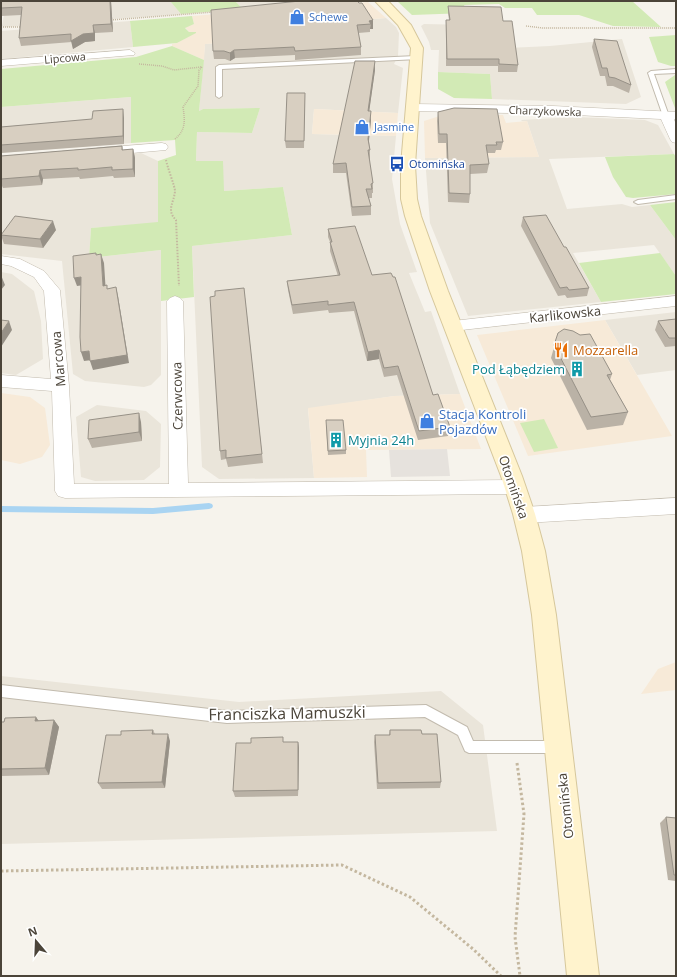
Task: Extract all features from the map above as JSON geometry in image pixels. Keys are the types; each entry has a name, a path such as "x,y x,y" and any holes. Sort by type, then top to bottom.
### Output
{"street":[{"name":"Otomińska","path":"381,1 400,20 410,33 417,48 414,108 408,165 409,198 417,228 515,487 525,515 535,558 544,615 583,976"},
{"name":"Lipcowa","path":"1,63 130,52"},
{"name":"Charzykowska","path":"414,108 553,110 671,116"},
{"path":"671,116 676,139"},
{"path":"86,153 162,147"},
{"name":"Marcowa","path":"1,260 15,262 39,274 52,290 60,386 65,491 179,491"},
{"name":"Karlikowska","path":"453,326 676,301"},
{"name":"Czerwcowa","path":"175,302 179,491"},
{"path":"1,381 60,386"},
{"path":"179,491 515,487"},
{"path":"525,515 676,506"}],"lane":[{"path":"219,96 219,67 416,58"},
{"path":"671,116 651,73 676,71"},
{"path":"638,202 676,197"},
{"name":"Franciszka Mamuszki","path":"1,692 226,717 426,710 463,732 469,747 558,747"}],"path":[{"path":"109,20 215,12"},
{"path":"526,26 542,28 676,28"},
{"path":"1,27 23,27"},
{"path":"108,54 146,66 162,66 174,70 219,67"},
{"path":"175,302 174,296 180,284 176,220 170,211 175,189 171,181 162,147 178,137 186,124 184,107 198,88 200,78 199,70 202,67"},
{"path":"514,747 524,814 515,938 520,976"},
{"path":"1,871 342,865 410,897 474,949 501,976"}],"shaded area":[{"path":"61,1 170,1 181,14 7,27 2,26 5,8"},
{"path":"235,1 338,1 243,9"},
{"path":"368,2 386,18 285,26 288,40 205,44 204,60 172,46 172,44 177,43 196,32 189,32 185,27 194,24 192,16"},
{"path":"386,18 396,27 399,33 398,56 394,64 403,68 398,113 314,109 312,134 396,136 392,179 400,224 417,272 409,273 425,312 431,311 460,394 394,396 308,409 314,478 219,479 202,467 192,246 292,235 283,187 224,191 196,162 197,132 252,133 260,108 203,109 199,111 205,44 288,40 285,26"},
{"path":"130,21 133,47 1,59 1,31"},
{"path":"424,24 472,25 487,49 550,46 622,39 641,97 626,104 492,99 490,74 438,72 439,50 431,50 429,42 421,26"},
{"path":"131,97 131,143 1,153 1,107"},
{"path":"314,109 398,113 396,136 312,134"},
{"path":"446,114 503,115 506,123 527,121 539,157 425,158 424,121"},
{"path":"575,117 645,120 658,125 674,154 549,159 567,209 622,204 632,207 650,205 676,240 676,276 654,245 573,253 601,302 468,316 430,223 425,158 539,157 527,121 521,120"},
{"path":"141,153 158,161 158,223 91,228 89,258 161,250 161,375 151,385 144,387 85,381 73,374 62,261 1,254 1,164"},
{"path":"1,272 12,274 34,291 41,321 43,359 16,375 1,373"},
{"path":"676,312 676,370 637,375 605,320"},
{"path":"605,320 672,436 528,456 477,335"},
{"path":"1,393 30,397 45,408 50,445 42,457 20,464 1,460"},
{"path":"460,394 481,449 366,450 367,477 314,478 308,408 394,396"},
{"path":"97,405 146,411 161,424 160,467 144,480 95,481 81,477 76,417"},
{"path":"447,449 450,476 391,477 389,450"},
{"path":"676,662 676,690 641,694 658,669"},
{"path":"1,676 239,702 441,691 483,725 497,831 1,844"}],"green space":[{"path":"170,1 235,1 243,9 181,14"},
{"path":"397,1 632,1 661,27 613,26 579,15 537,15 532,8 505,8 499,4 464,5 467,13 412,15"},
{"path":"192,16 194,24 185,28 189,32 196,33 177,43 133,47 130,21"},
{"path":"676,35 676,66 658,62 649,37"},
{"path":"172,46 204,60 199,111 203,109 260,108 252,133 197,132 196,161 223,161 224,191 283,187 292,235 192,246 194,297 161,301 161,250 89,258 91,228 158,222 158,161 176,155 175,140 131,143 131,97 1,107 1,69 136,57"},
{"path":"438,72 490,74 492,99 454,98 438,89"},
{"path":"676,75 675,108 665,82"},
{"path":"674,154 676,157 676,194 633,198 626,197 613,177 605,157"},
{"path":"676,202 676,240 650,205"},
{"path":"660,253 676,276 676,294 601,302 579,263"},
{"path":"544,419 558,448 534,452 520,423"}],"building":[{"path":"1,1 110,1 111,24 93,25 94,33 83,34 71,41 71,34 19,38 22,7 1,8"},
{"path":"300,1 357,1 362,3 373,20 369,21 371,24 357,25 361,47 295,51 294,47 234,50 230,53 224,51 213,51 211,10"},
{"path":"448,6 501,7 503,21 512,21 518,65 499,64 499,59 447,59 446,20 450,20"},
{"path":"594,39 617,41 631,85 609,77 607,68 602,68"},
{"path":"355,61 375,61 368,111 371,111 368,139 370,150 368,150 373,183 371,184 372,189 366,189 371,206 352,207 346,163 333,164"},
{"path":"287,93 305,93 304,141 285,141"},
{"path":"454,108 497,109 503,142 496,142 497,145 486,145 489,164 470,165 470,194 449,193 447,134 439,134 438,112"},
{"path":"123,109 123,136 1,145 1,127 92,119 93,111"},
{"path":"122,146 122,150 133,149 133,169 112,170 112,167 78,170 78,168 40,170 39,176 1,179 1,156"},
{"path":"546,215 589,288 569,290 567,287 560,288 523,217"},
{"path":"15,216 53,221 40,239 1,235"},
{"path":"355,226 372,275 391,273 393,277 395,277 433,395 438,394 450,427 419,431 398,366 384,368 379,350 368,352 354,302 328,305 328,301 292,305 287,281 340,275 330,242 332,242 328,229"},
{"path":"96,253 96,255 101,254 103,286 107,285 107,289 116,287 127,355 90,361 89,351 81,352 81,277 74,278 73,256"},
{"path":"244,288 262,454 226,458 226,450 220,451 210,297 215,296 215,291"},
{"path":"676,319 676,338 669,338 658,321"},
{"path":"1,320 9,321 1,333"},
{"name":"Pod Łąbędziem","path":"564,329 573,331 580,335 590,334 612,374 607,375 628,412 591,417 554,345 558,333"},
{"path":"139,413 139,432 88,439 89,420"},
{"name":"Myjnia 24h","path":"326,420 343,420 346,450 328,451"},
{"path":"36,717 35,721 54,720 45,768 1,769 1,722 4,722 5,718"},
{"path":"153,730 152,734 168,734 162,782 98,783 106,735 121,735 121,731"},
{"path":"390,730 421,730 422,734 437,734 441,782 378,783 375,735 390,735"},
{"path":"283,737 283,742 298,742 298,790 233,791 236,743 251,743 251,738"},
{"path":"666,817 676,818 676,875 674,875"}],"waterway":[{"path":"1,509 153,511 209,506"}],"place":[{"name":"Schewe","path":"297,17"},
{"name":"Jasmine","path":"362,127"},
{"name":"Otomińska","path":"397,164"},
{"name":"Mozzarella","path":"561,350"},
{"name":"Pod Łąbędziem","path":"577,369"},
{"name":"Stacja Kontroli Pojazdów","path":"427,421"},
{"name":"Myjnia 24h","path":"336,440"}]}
